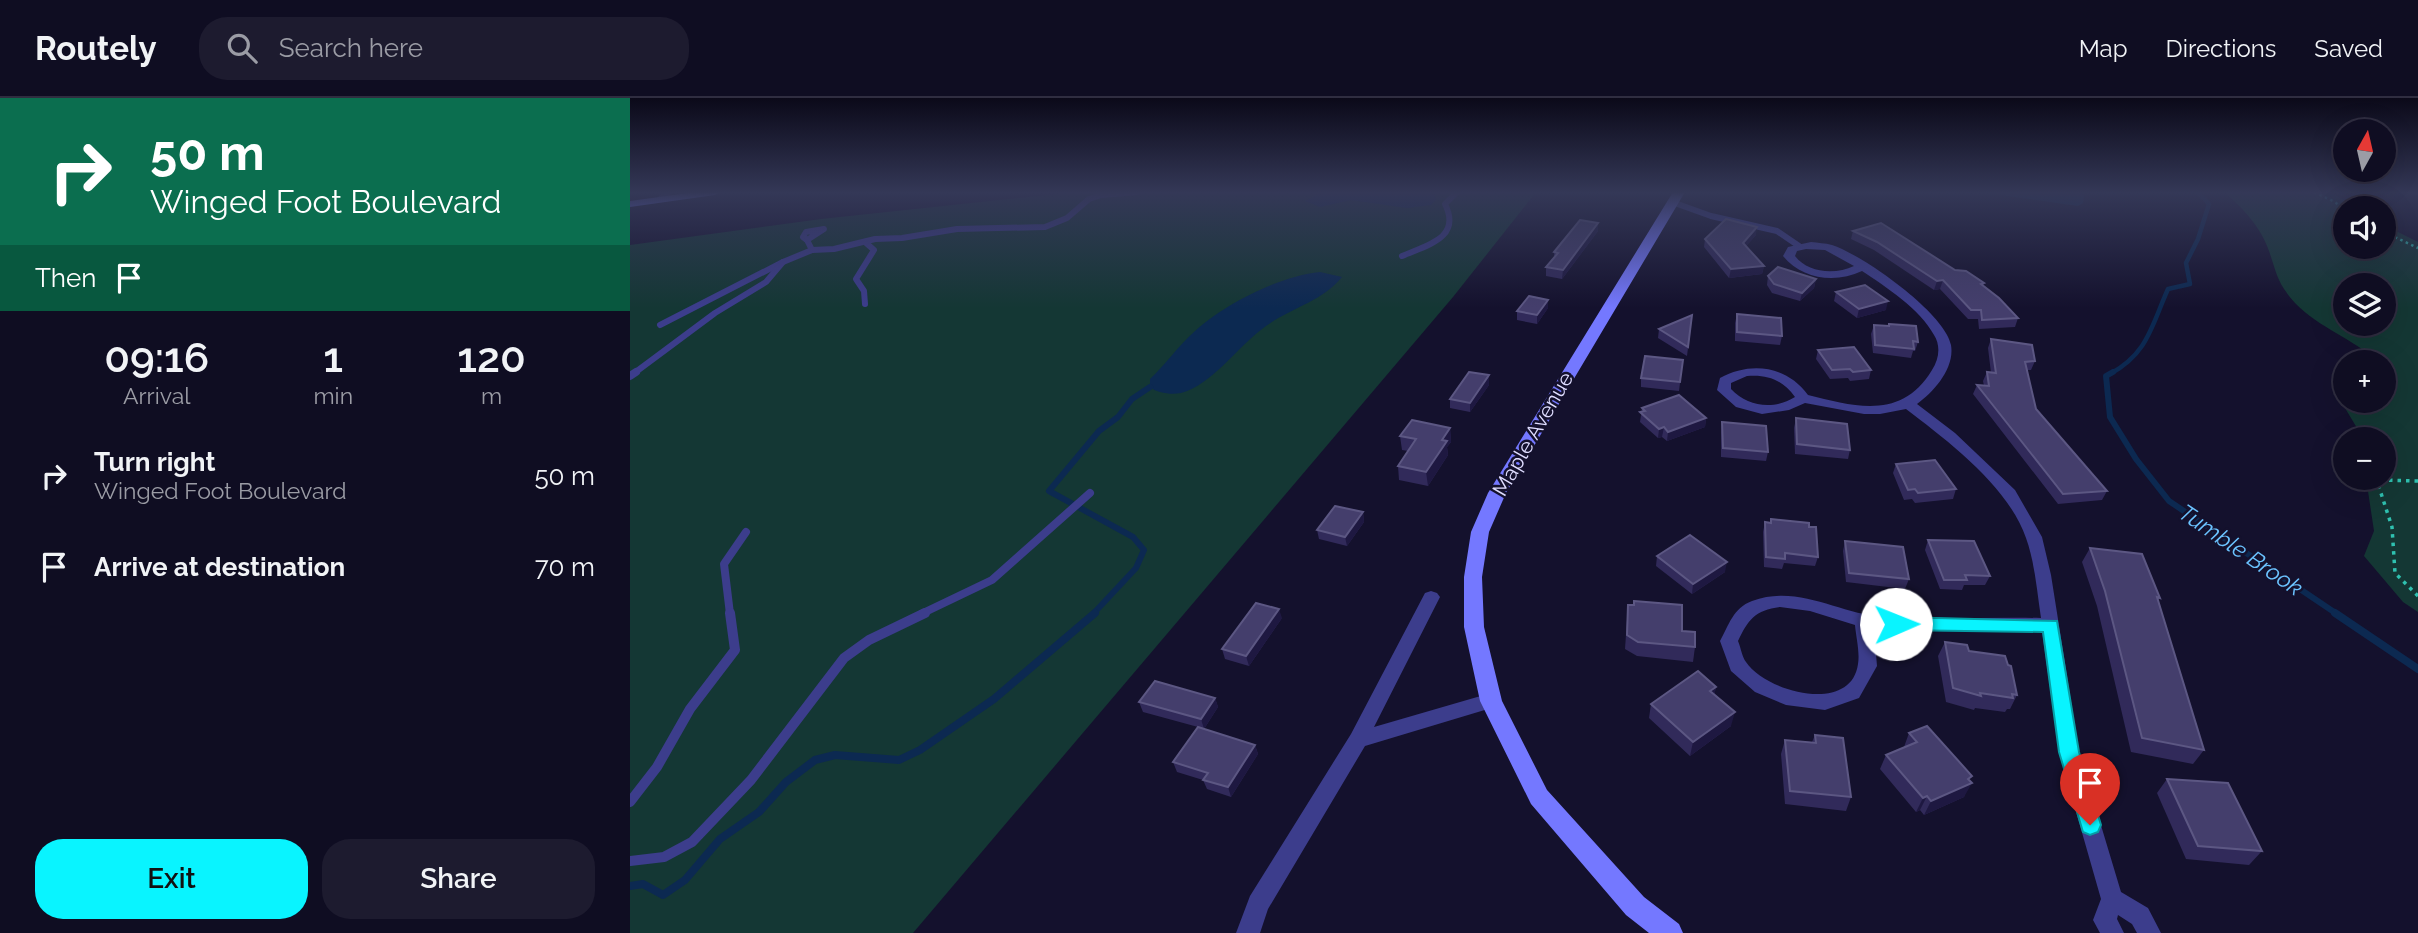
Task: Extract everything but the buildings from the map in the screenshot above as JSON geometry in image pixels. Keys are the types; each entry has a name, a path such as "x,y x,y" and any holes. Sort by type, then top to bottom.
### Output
{"street":[{"name":"Maple Avenue","path":"1655,231 1497,494 1480,532 1473,577 1474,627 1491,701 1539,797 1635,906 1670,933"},
{"path":"1803,398 1799,390 1787,381 1760,370 1746,371 1725,381 1724,390 1731,399 1760,409 1774,410 1790,406 1803,398 1866,409 1893,409 1923,394 1942,368 1945,349 1938,328 1862,266 1827,248 1799,246 1792,248 1789,256 1801,268 1816,273 1857,272 1862,266"},
{"path":"1907,403 1950,436 2010,495 2034,537 2051,625 2069,752 2112,899 2105,920 2112,933"},
{"path":"1248,933 1258,904 1358,740 1431,597"},
{"path":"1864,621 1868,653 1864,677 1851,694 1826,703 1794,701 1765,690 1742,674 1732,653 1730,635 1743,614 1763,604 1802,603 1864,621 1896,624 2051,625"},
{"path":"1358,740 1491,701"},
{"path":"2112,899 2140,916 2149,933"}],"lane":[{"path":"660,325 812,250 834,249 943,231"},
{"path":"1402,256 1449,231"},
{"path":"1777,231 1799,246"},
{"path":"807,240 812,250"},
{"path":"864,304 864,291 856,279 874,250 865,242"},
{"path":"630,376 727,305 766,283 777,274 783,262"},
{"path":"630,861 664,857 692,842 751,780 844,658 869,640 992,580 1087,496"},
{"path":"630,802 657,767 690,709 735,650 724,564 746,532"}],"path":[{"path":"2396,237 2418,247"},
{"path":"2418,481 2381,480 2379,487 2392,527 2395,573 2418,596"}],"green space":[{"path":"733,231 1505,231 1453,297 913,933 630,933 630,245"},
{"path":"2259,231 2333,231 2333,259 2396,259 2396,231 2418,242 2418,612 2403,602 2364,556 2374,531 2368,490 2396,490 2396,427 2356,427 2348,413 2396,413 2396,350 2363,350 2340,336 2396,336 2396,273 2333,273 2333,331 2304,312 2289,296 2281,284 2266,242"}],"water":[{"path":"1320,272 1342,277 1326,292 1266,326 1203,382 1177,394 1160,392 1150,387 1150,379 1183,343 1220,312 1252,293 1287,279"}],"waterway":[{"name":"Tumble Brook","path":"2110,374 2123,366 2141,348 2168,289 2190,284 2186,263 2201,231"},
{"name":"Tumble Brook","path":"2113,372 2106,376 2110,417 2136,459 2169,501 2337,614"},
{"path":"1093,614 1136,568 1144,550 1133,537 1049,491 1099,431 1118,417 1132,399 1150,387"},
{"path":"630,886 643,884 663,895 685,880 720,839 759,812 786,782 815,760 835,755 899,760 920,750 994,699 1095,613"},
{"name":"Tumble Brook","path":"2335,613 2418,669"}],"route":[{"path":"1896,624 2051,625 2069,752 2090,825"}]}
